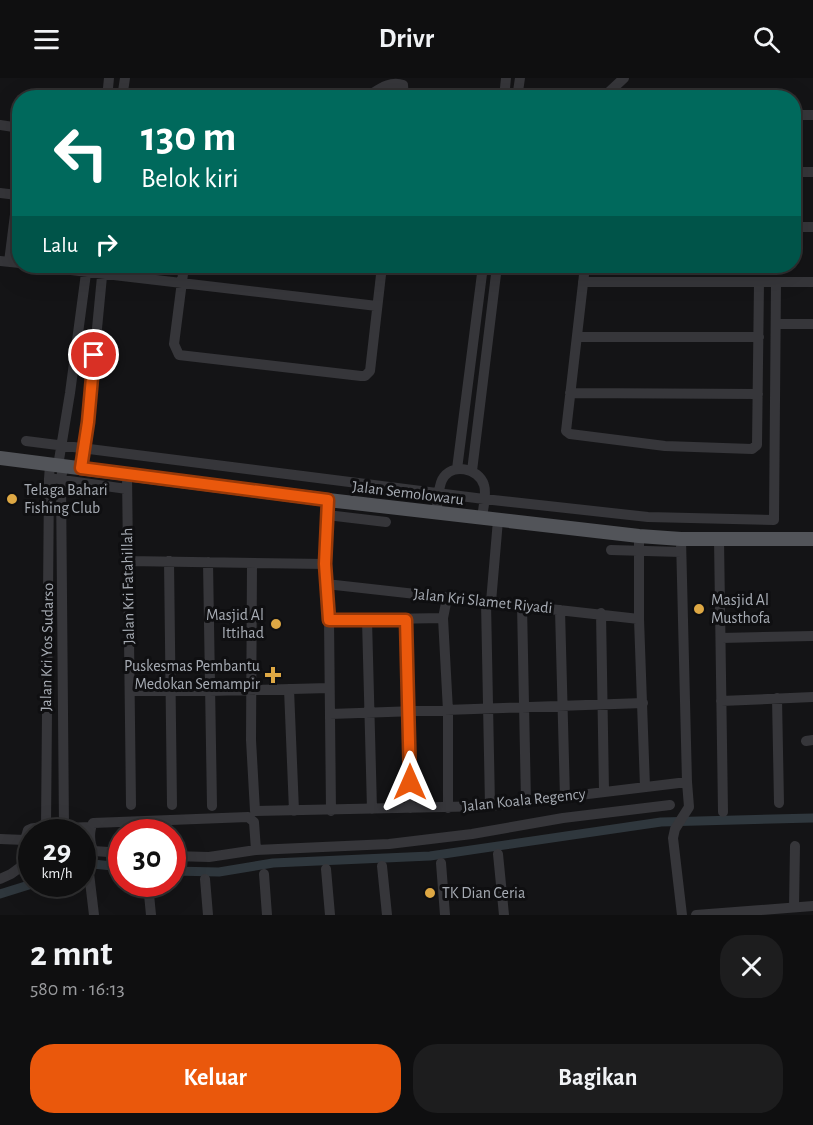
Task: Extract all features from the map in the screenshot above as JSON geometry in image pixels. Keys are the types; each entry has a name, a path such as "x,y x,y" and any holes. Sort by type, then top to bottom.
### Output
{"main road":[{"name":"Jalan Semolowaru","path":"0,459 58,464 82,458 127,474 328,500 438,502 498,520 639,536 681,546 719,539 813,540"}],"street":[{"path":"611,90 624,78"},
{"path":"109,80 125,81"},
{"path":"379,90 395,83 403,85 403,90"},
{"path":"10,262 12,245"},
{"path":"58,464 86,273"},
{"path":"82,458 103,273"},
{"path":"120,273 181,284 377,306"},
{"path":"183,273 174,344 179,355 361,376 370,371 381,273"},
{"path":"457,469 482,273"},
{"path":"472,471 496,273"},
{"path":"584,273 566,431 570,434 665,446 752,449 757,445 759,282"},
{"path":"583,282 813,282"},
{"path":"58,464 82,458 438,502 484,500 648,517 774,520 776,282"},
{"path":"776,324 813,324"},
{"path":"577,337 759,337"},
{"path":"570,393 758,394"},
{"path":"68,403 89,406"},
{"path":"26,441 58,464 127,489"},
{"name":"Jalan Kri Yos Sudarso","path":"58,464 62,579 64,819"},
{"name":"Jalan Kri Yos Sudarso","path":"46,819 48,580 58,464"},
{"path":"438,502 443,479 457,469 472,471 478,474 484,485 482,516"},
{"name":"Jalan Kri Fatahillah","path":"127,474 131,805"},
{"path":"328,500 325,564 329,620 331,811"},
{"path":"327,515 386,522"},
{"path":"490,806 487,709 489,602 498,520"},
{"path":"639,536 639,619 645,787"},
{"path":"719,539 723,812"},
{"path":"611,550 639,552 681,546 689,799 688,812 675,828 673,838 682,915"},
{"path":"128,561 325,564"},
{"path":"169,561 172,805"},
{"path":"208,562 212,806"},
{"path":"252,563 251,813 256,850"},
{"path":"48,580 62,579"},
{"name":"Jalan Kri Slamet Riyadi","path":"326,584 639,619"},
{"path":"447,598 443,618 448,711 448,807"},
{"path":"522,605 526,802"},
{"path":"560,610 565,798"},
{"path":"601,613 604,791"},
{"path":"329,620 443,618"},
{"path":"367,620 372,809"},
{"path":"406,620 410,808"},
{"path":"721,638 813,636"},
{"path":"130,691 329,688"},
{"path":"289,690 294,811"},
{"path":"721,701 813,697"},
{"path":"777,698 779,803"},
{"path":"330,714 643,703"},
{"path":"46,740 63,740"},
{"name":"Jalan Koala Regency","path":"186,821 257,812 490,806 687,782"},
{"path":"186,856 223,856 256,850 390,844 472,834 562,818 670,805"},
{"path":"0,839 18,840"},
{"path":"794,907 795,846"},
{"path":"498,854 504,915"},
{"path":"441,863 445,915"},
{"path":"382,866 387,915"},
{"path":"326,868 330,915"},
{"path":"0,879 18,869"},
{"path":"264,874 267,915"},
{"path":"205,879 208,915"},
{"path":"92,897 94,915"},
{"path":"149,897 151,915"},
{"path":"696,915 813,906"}],"waterway":[{"path":"186,871 219,872 273,863 430,856 661,822 813,818"},
{"path":"96,864 108,866"},
{"path":"0,894 18,888"}],"place":[{"name":"Telaga Bahari Fishing Club","path":"12,499"},
{"name":"Masjid Al Musthofa","path":"699,609"},
{"name":"Masjid Al Ittihad","path":"276,624"},
{"name":"Puskesmas Pembantu Medokan Semampir","path":"273,675"},
{"name":"TK Dian Ceria","path":"430,893"}],"route":[{"path":"94,355 81,468 328,500 325,564 329,620 406,620 410,782"}]}
